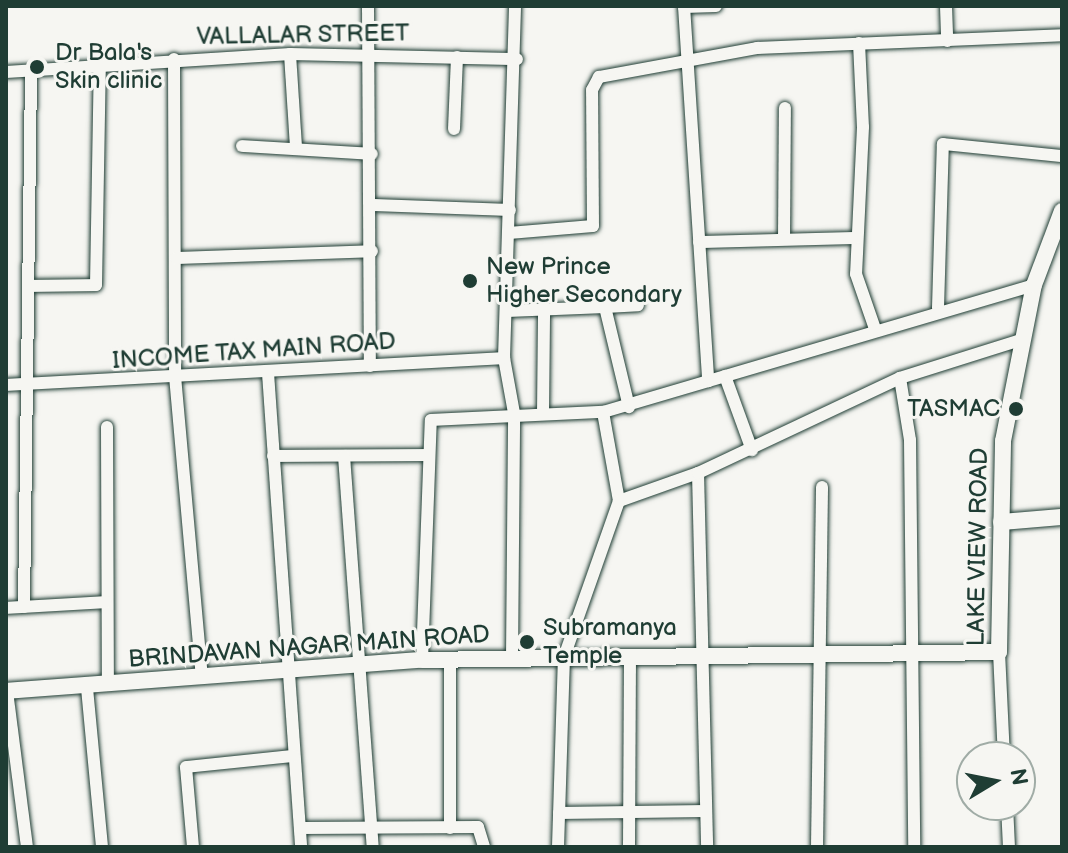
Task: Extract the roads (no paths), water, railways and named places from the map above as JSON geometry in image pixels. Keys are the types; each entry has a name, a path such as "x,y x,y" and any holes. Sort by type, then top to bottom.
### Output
{"street":[{"path":"368,6 372,54 374,205 370,366"},
{"path":"512,658 514,413 504,358 517,59 515,6"},
{"path":"708,381 684,6 716,6"},
{"path":"946,6 947,41"},
{"path":"509,233 591,228 594,83 757,48 1062,35"},
{"path":"859,43 856,274 875,329"},
{"path":"290,54 296,148"},
{"name":"VALLALAR STREET","path":"6,72 290,54 517,59"},
{"path":"454,129 457,57"},
{"path":"174,59 175,376 202,678"},
{"path":"31,286 96,285 100,65"},
{"path":"24,607 32,383 31,71"},
{"path":"784,239 785,108"},
{"path":"938,308 943,144 1062,156"},
{"path":"242,146 372,154"},
{"path":"374,205 510,210"},
{"name":"LAKE VIEW ROAD","path":"1003,741 999,652 1003,441 1034,285 1062,211"},
{"path":"699,242 857,238"},
{"path":"176,258 372,251"},
{"path":"422,660 425,455 431,420 514,413 603,412 629,407 938,308 1034,285"},
{"path":"507,311 638,305"},
{"path":"605,307 629,407"},
{"path":"543,413 544,310"},
{"path":"619,501 752,450 900,378 1024,339"},
{"name":"INCOME TAX MAIN ROAD","path":"6,385 504,358"},
{"path":"268,373 285,670 301,847"},
{"path":"725,376 752,450"},
{"path":"900,378 910,440 914,847"},
{"path":"558,847 564,657 619,501 603,412"},
{"path":"107,427 108,685"},
{"path":"273,456 425,455"},
{"path":"344,456 373,847"},
{"path":"698,473 699,656 707,847"},
{"path":"817,847 824,654 822,487"},
{"path":"1001,522 1062,517"},
{"path":"6,608 106,602"},
{"name":"BRINDAVAN NAGAR MAIN ROAD","path":"6,691 87,688 422,660 912,650 999,652"},
{"path":"629,847 630,657"},
{"path":"450,660 450,828"},
{"path":"87,688 102,847"},
{"path":"6,691 12,790 27,847"},
{"path":"193,847 186,767 293,756"},
{"path":"559,813 706,811"},
{"path":"1008,821 1009,847"},
{"path":"300,828 371,823 478,827 486,834 484,847"}],"place":[{"name":"Dr Bala's Skin clinic","path":"37,67"},
{"name":"New Prince Higher Secondary","path":"470,281"},
{"name":"TASMAC","path":"1016,409"},
{"name":"Subramanya Temple","path":"527,642"}]}
